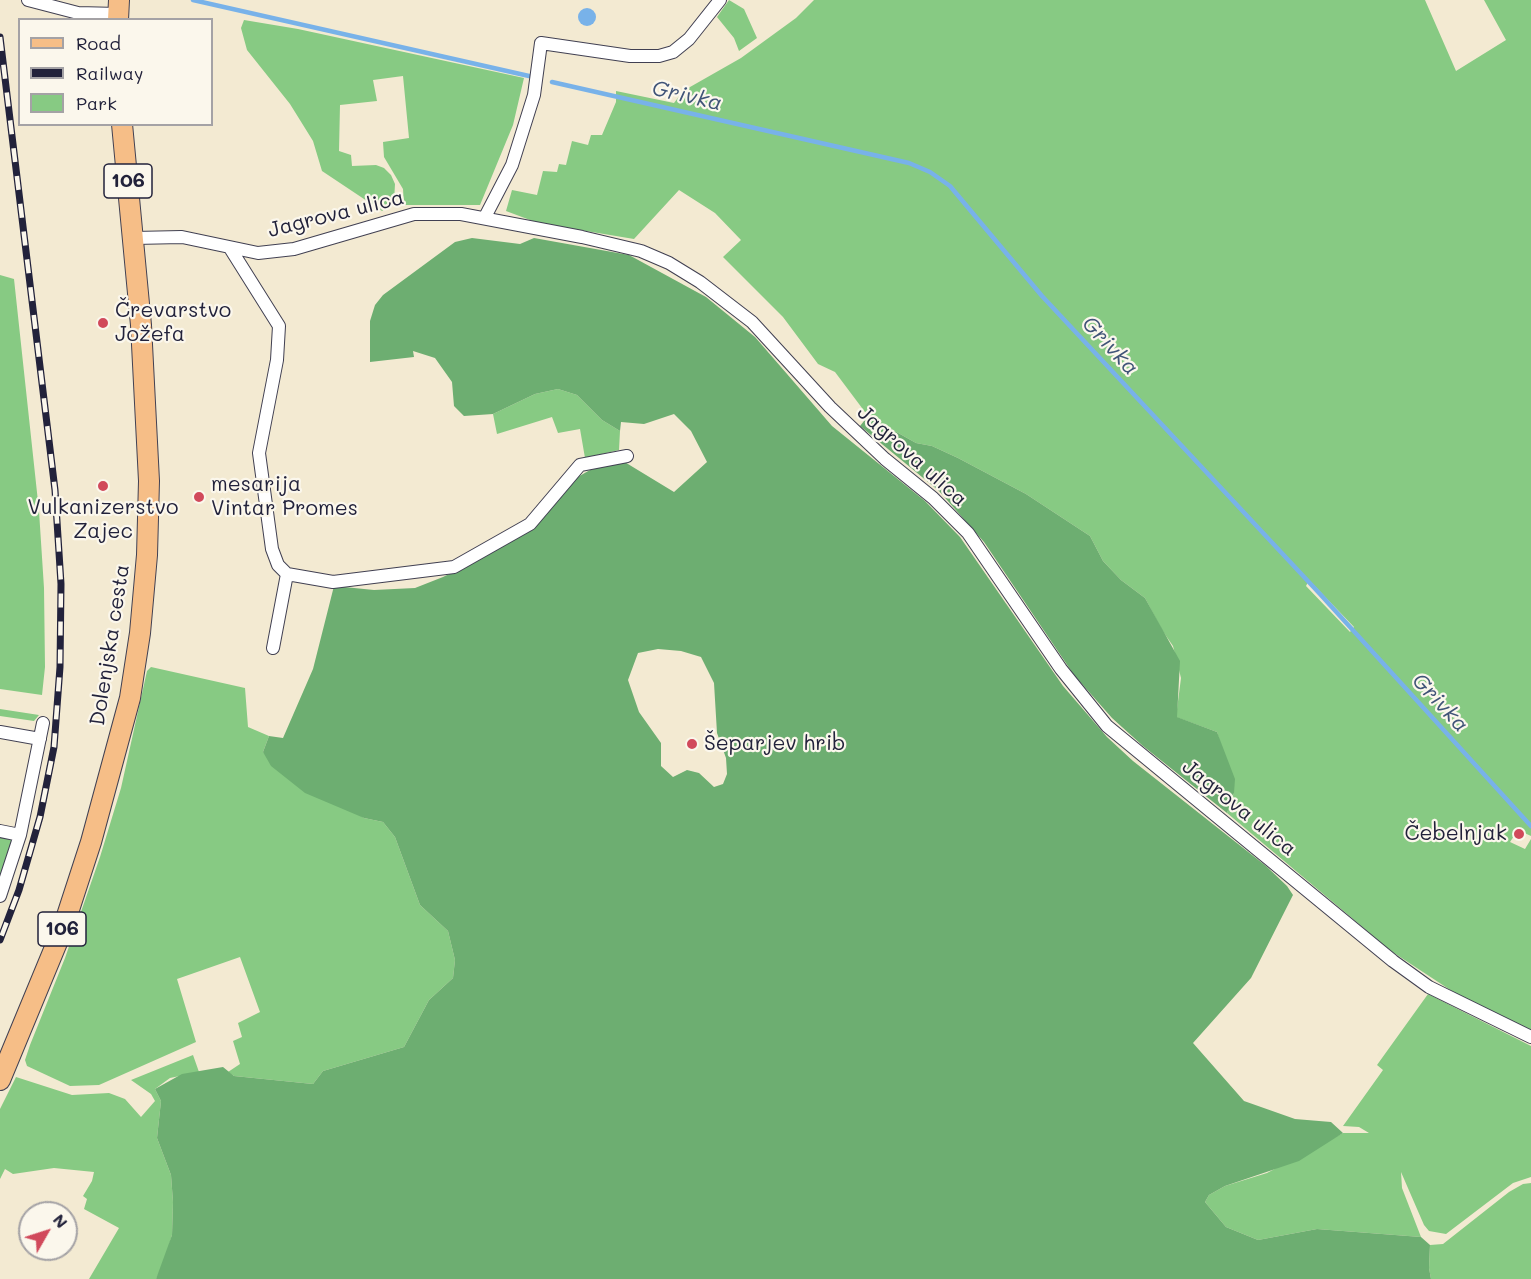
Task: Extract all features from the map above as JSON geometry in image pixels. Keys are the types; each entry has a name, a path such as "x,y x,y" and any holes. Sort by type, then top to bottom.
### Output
{"main road":[{"name":"Dolenjska cesta","path":"0,1080 63,928 94,832 130,698 147,555 149,481 134,238 122,126"}],"street":[{"path":"28,0 78,13 118,11"},
{"path":"485,217 512,165 534,95 541,43 648,57 672,52 689,39 720,0"},
{"name":"Jagrova ulica","path":"134,238 183,237 258,253 294,249 414,214 485,217 641,250 669,263 700,282 752,322 830,407 885,459 933,498 968,533 1061,669 1107,726 1393,961 1429,987 1531,1037"},
{"path":"230,248 279,326 277,360 259,453 272,549 278,565 287,574 333,582 454,567 530,524 580,465 627,456"},
{"path":"273,648 283,606 287,574"},
{"path":"0,896 20,835 43,723"},
{"path":"0,732 40,739"},
{"path":"0,831 20,835"}],"green space":[{"path":"729,0 744,9 757,38 739,51 734,38 717,17"},
{"path":"814,0 1425,0 1456,71 1506,40 1484,0 1531,0 1531,836 1518,830 1510,842 1525,849 1531,839 1531,1030 1464,999 1391,951 1227,813 1234,793 1217,732 1176,717 1181,678 1173,646 1145,598 1121,580 1103,561 1090,536 1026,494 958,458 932,446 916,443 868,416 835,372 818,364 783,317 723,257 741,240 715,213 679,190 634,239 538,223 506,211 512,190 537,195 543,171 557,172 559,164 566,165 572,141 588,145 591,135 602,135 616,102 616,91 674,103 683,91 741,58 796,18","holes":["1309,580 1354,627 1350,632 1306,586"]},
{"path":"244,20 298,29 524,78 513,125 480,205 404,205 403,189 384,157 383,142 409,138 403,76 373,80 377,101 340,105 339,151 351,155 352,166 376,165 384,168 391,175 395,184 394,202 382,211 322,171 313,141 290,104 247,50 241,28"},
{"path":"472,238 520,244 534,238 629,255 706,297 755,337 832,426 925,501 960,537 1063,686 1107,737 1133,761 1266,866 1293,895 1251,978 1193,1043 1244,1101 1295,1119 1331,1122 1343,1133 1299,1161 1225,1186 1209,1195 1205,1202 1226,1227 1258,1240 1317,1229 1421,1237 1430,1245 1431,1279 156,1279 172,1235 173,1202 171,1175 157,1138 161,1101 155,1089 182,1074 223,1067 234,1076 313,1084 323,1071 404,1047 429,1000 453,978 455,960 448,931 420,905 395,837 383,822 364,818 305,793 271,766 263,752 269,736 283,738 313,669 334,586 374,590 415,588 443,577 482,558 569,482 590,470 623,461 674,492 707,462 691,431 674,414 644,424 621,422 620,431 602,420 577,395 558,389 535,394 493,414 464,416 454,406 452,382 435,358 413,351 414,357 370,362 370,321 375,305 383,295 455,242","holes":["658,649 681,651 701,657 714,683 717,733 726,758 727,774 723,784 714,787 699,773 687,770 673,777 661,766 661,743 639,712 628,680 638,653"]},
{"path":"0,275 14,279 39,511 44,588 45,667 42,695 0,689"},
{"path":"558,389 577,395 602,420 620,431 619,450 585,458 580,429 558,433 552,417 497,434 493,414 535,394"},
{"path":"868,416 916,443 932,446 958,458 1026,494 1090,536 1103,561 1121,580 1145,598 1180,661 1177,717 1217,732 1235,779 1234,793 1227,813 1143,746 1112,718 1074,675 984,542 939,491 860,426"},
{"path":"151,667 245,688 248,727 269,736 263,752 364,818 383,822 395,837 420,905 448,931 455,960 453,978 429,1000 404,1047 323,1071 313,1084 234,1076 228,1072 240,1064 233,1041 242,1037 238,1023 260,1012 240,957 177,979 196,1042 99,1085 70,1086 27,1066 25,1060 30,1045 65,958 100,857 121,788 147,671"},
{"path":"0,709 39,715 34,721 0,716"},
{"path":"0,835 11,837 12,843 0,886"},
{"path":"1428,994 1531,1046 1531,1177 1513,1183 1446,1234 1429,1231 1424,1225 1401,1172 1402,1188 1421,1237 1317,1229 1258,1240 1226,1227 1205,1202 1209,1195 1225,1186 1267,1173 1343,1133 1369,1133 1359,1127 1343,1126 1383,1070 1377,1065"},
{"path":"193,1055 199,1072 170,1078 155,1089 161,1101 157,1138 171,1175 173,1202 172,1235 163,1266 156,1279 89,1279 119,1228 84,1209 87,1199 83,1196 92,1181 94,1172 54,1168 13,1174 5,1169 0,1179 0,1109 16,1077 72,1095 109,1093 125,1099 141,1117 155,1101 151,1094 131,1080"},
{"path":"1531,1183 1531,1279 1431,1279 1430,1245 1443,1244 1509,1192 1523,1184"}],"water":[{"path":"587,8 593,11 596,17 593,23 587,26 581,23 578,17 581,11"}],"waterway":[{"name":"Grivka","path":"193,0 529,76"},
{"name":"Grivka","path":"552,82 909,163 930,172 950,186 1042,296 1320,594 1531,826"}],"railway":[{"path":"0,37 55,490 61,584 60,667 54,747 40,817 19,890 0,940"}],"place":[{"name":"Črevarstvo Jožefa","path":"103,323"},
{"name":"Vulkanizerstvo Zajec","path":"103,486"},
{"name":"mesarija Vintar Promes","path":"199,497"},
{"name":"Šeparjev hrib","path":"692,744"},
{"name":"Čebelnjak","path":"1519,834"}]}
